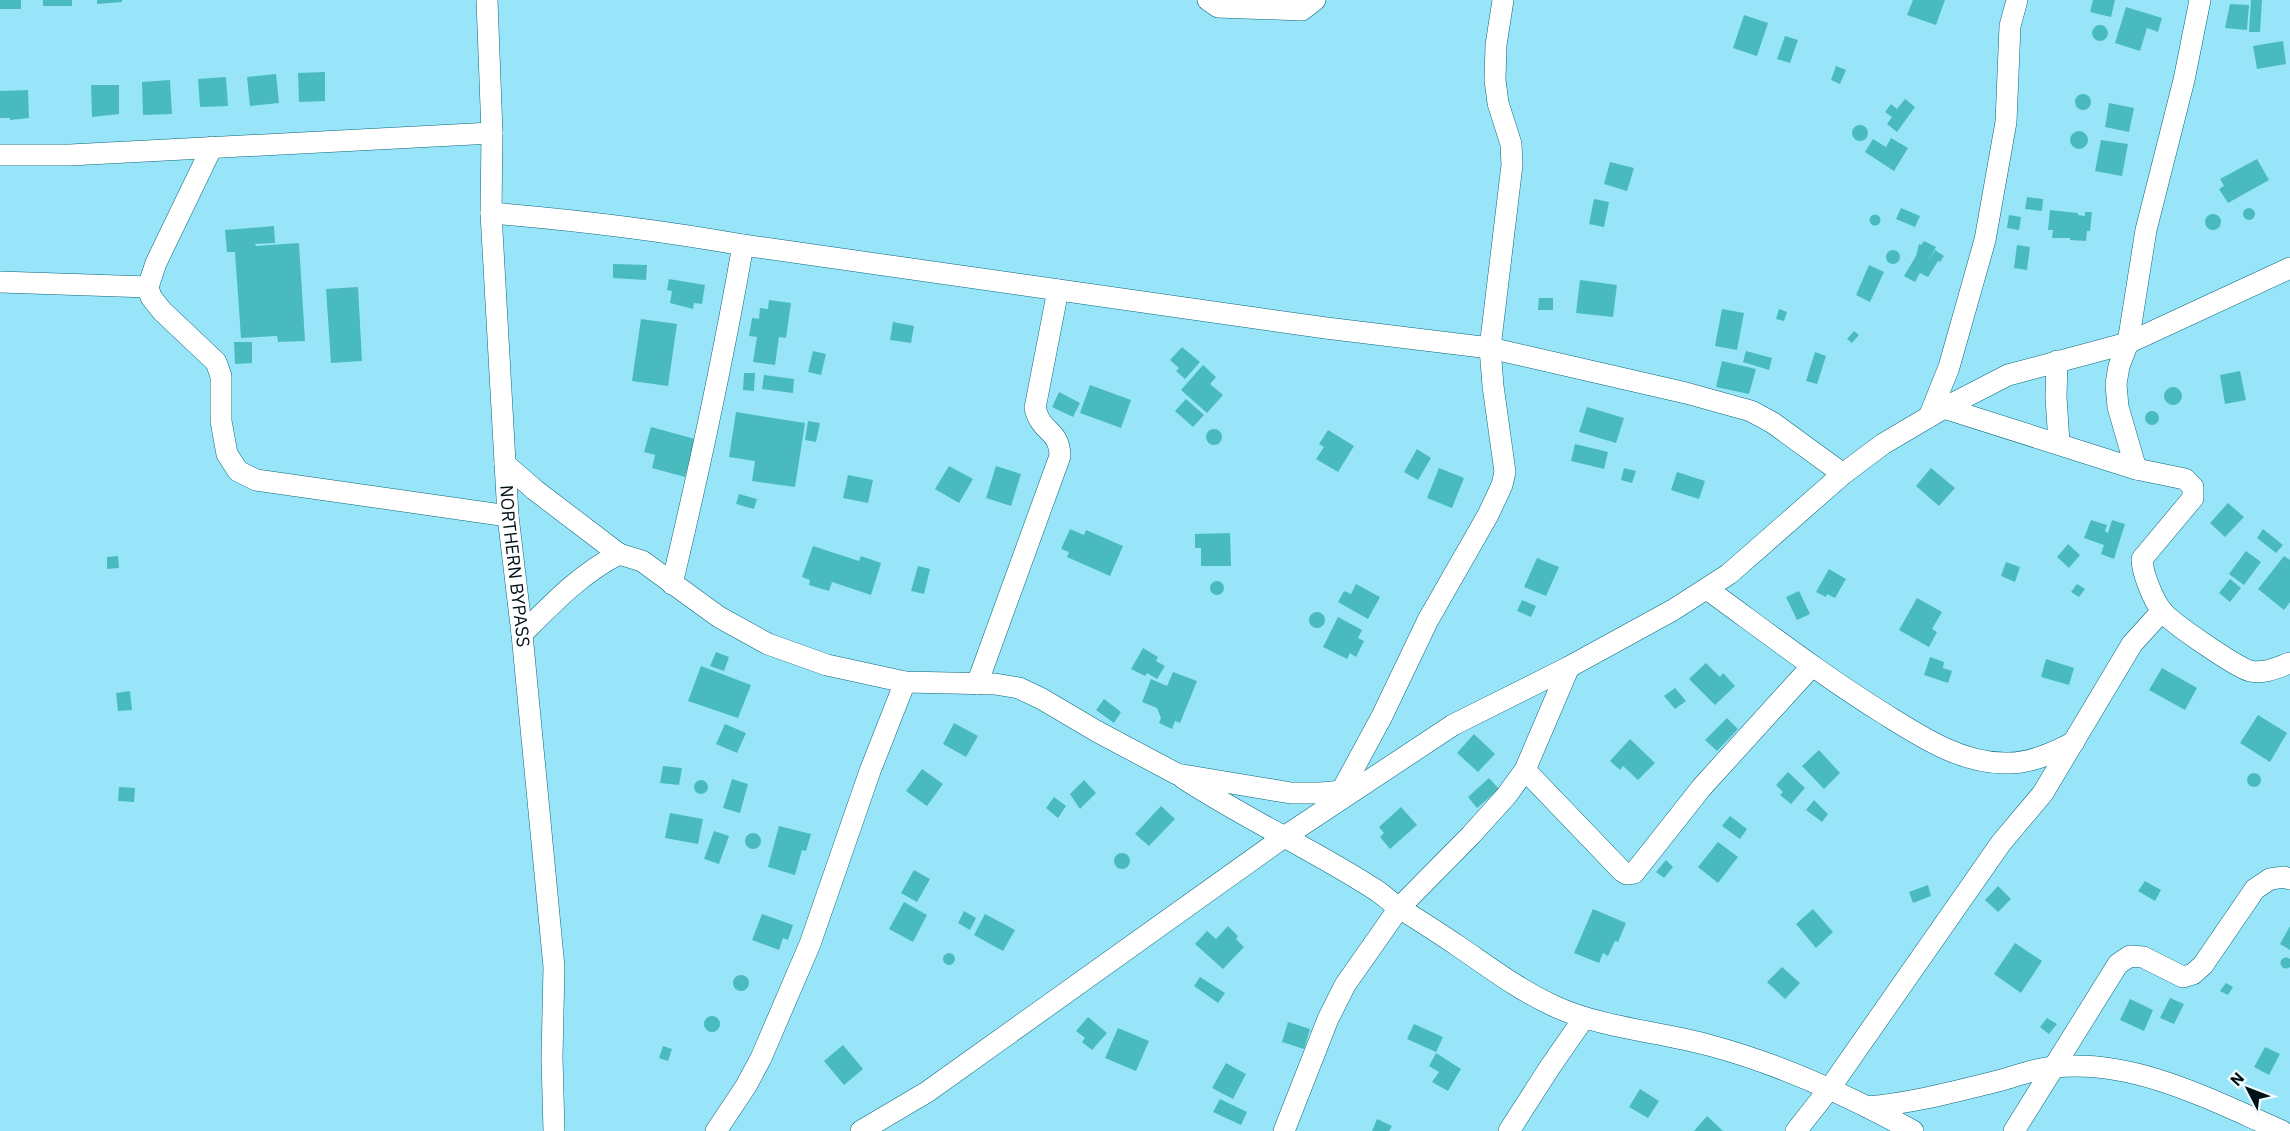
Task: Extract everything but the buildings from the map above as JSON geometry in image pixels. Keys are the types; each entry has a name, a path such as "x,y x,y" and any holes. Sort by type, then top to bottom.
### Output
{"street":[{"name":"NORTHERN BYPASS","path":"487,0 492,133 491,213 508,516 522,634 554,967 552,1057 555,1131"},
{"path":"1208,0 1218,7 1302,10 1315,0"},
{"path":"1349,791 1428,620 1488,515 1502,485 1505,472 1490,348 1512,165 1511,144 1498,103 1496,80 1496,45 1503,0"},
{"path":"1936,413 1985,240 2006,122 2010,26 2017,0"},
{"path":"2136,469 2118,406 2116,384 2119,366 2128,343 2146,230 2184,80 2200,0"},
{"path":"0,155 70,155 492,133"},
{"path":"212,147 156,263 148,287 151,297 162,311 216,362 221,376 221,421 227,454 238,471 256,480 508,516"},
{"path":"491,213 566,219 682,234 743,245 1326,328 1490,348 1686,393 1751,411 1773,423 1843,474"},
{"path":"672,584 724,350 743,245"},
{"path":"861,1131 927,1092 1349,791 1453,725 1569,667 1707,589 1729,574 1843,474 1883,444 2007,375 2128,343 2290,268"},
{"path":"0,282 148,287"},
{"path":"977,684 1060,456 1059,443 1055,435 1045,429 1038,420 1035,408 1058,290"},
{"path":"2057,361 2055,397 2059,443"},
{"path":"1936,413 2059,443 2136,469 2185,479 2193,488 2193,498 2142,559 2145,576 2162,611 2228,660 2249,670 2266,672 2290,663"},
{"path":"505,464 535,490 619,554 642,561 719,617 768,644 827,665 905,682 1019,688 1335,864 1516,986 1555,1006 1584,1018 1624,1028 1676,1036 1714,1047 1830,1088 1912,1131"},
{"path":"522,634 572,584 598,565 619,554"},
{"path":"1707,589 1857,697 1943,748 1974,759 2006,763 2040,758 2074,742"},
{"path":"1796,1131 1830,1088 2001,843 2043,793 2132,645 2162,611"},
{"path":"1525,770 1622,871 1627,874 1634,873 1702,787 1812,666"},
{"path":"1284,1131 1328,1019 1345,985 1399,908 1471,835 1507,795 1525,770 1569,667"},
{"path":"716,1131 741,1095 761,1058 810,944 870,771 905,682"},
{"path":"1177,774 1291,793 1349,791"},
{"path":"2014,1131 2118,964 2130,956 2143,957 2183,977 2193,974 2203,965 2255,889 2270,879 2284,877 2290,879"},
{"path":"1517,1128 1550,1066 1584,1018"},
{"path":"1867,1107 1903,1104 2054,1067 2082,1066 2125,1070 2182,1089 2282,1131"}]}
